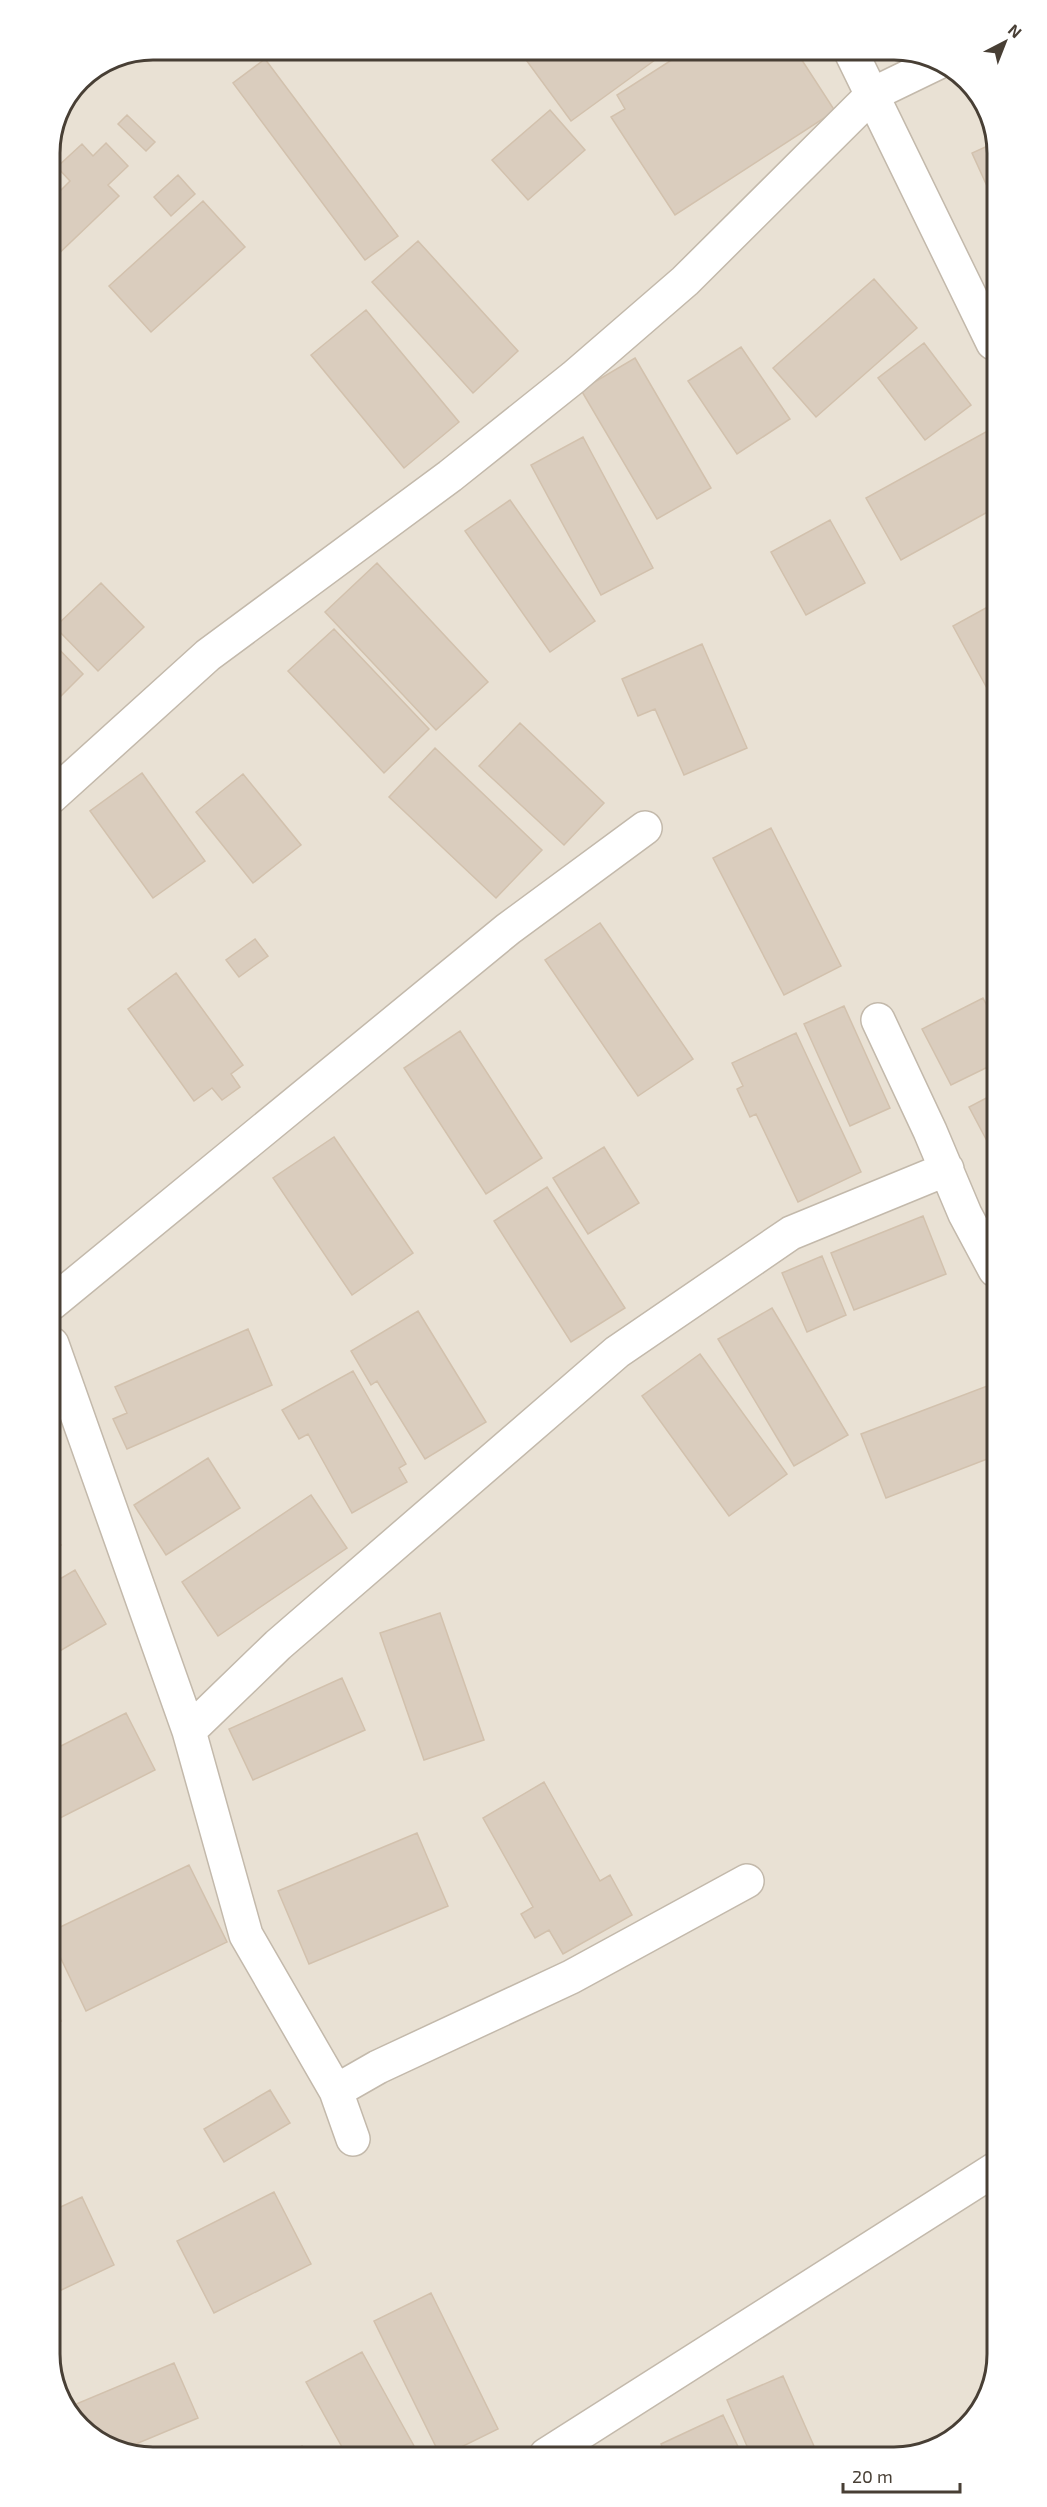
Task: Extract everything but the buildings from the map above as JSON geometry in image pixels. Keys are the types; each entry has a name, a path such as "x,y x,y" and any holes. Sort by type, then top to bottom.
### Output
{"street":[{"path":"855,60 987,331"},
{"path":"60,789 208,655 450,476 574,377 685,281 873,94 929,67"},
{"path":"60,1297 508,929 645,828"},
{"path":"878,1020 947,1169 965,1214 987,1255"},
{"path":"189,1731 278,1645 617,1352 790,1233 947,1169"},
{"path":"60,1367 189,1731 246,1935 336,2091 353,2139"},
{"path":"336,2091 378,2067 571,1977 747,1881"},
{"path":"559,2447 987,2174"}],"shaded area":[{"path":"153,60 900,60 930,67 951,79 968,96 982,123 987,153 987,2354 982,2384 968,2411 951,2428 924,2442 894,2447 147,2447 117,2440 96,2428 76,2406 65,2384 60,2354 60,147 63,129 79,96 106,72 135,62"}]}
